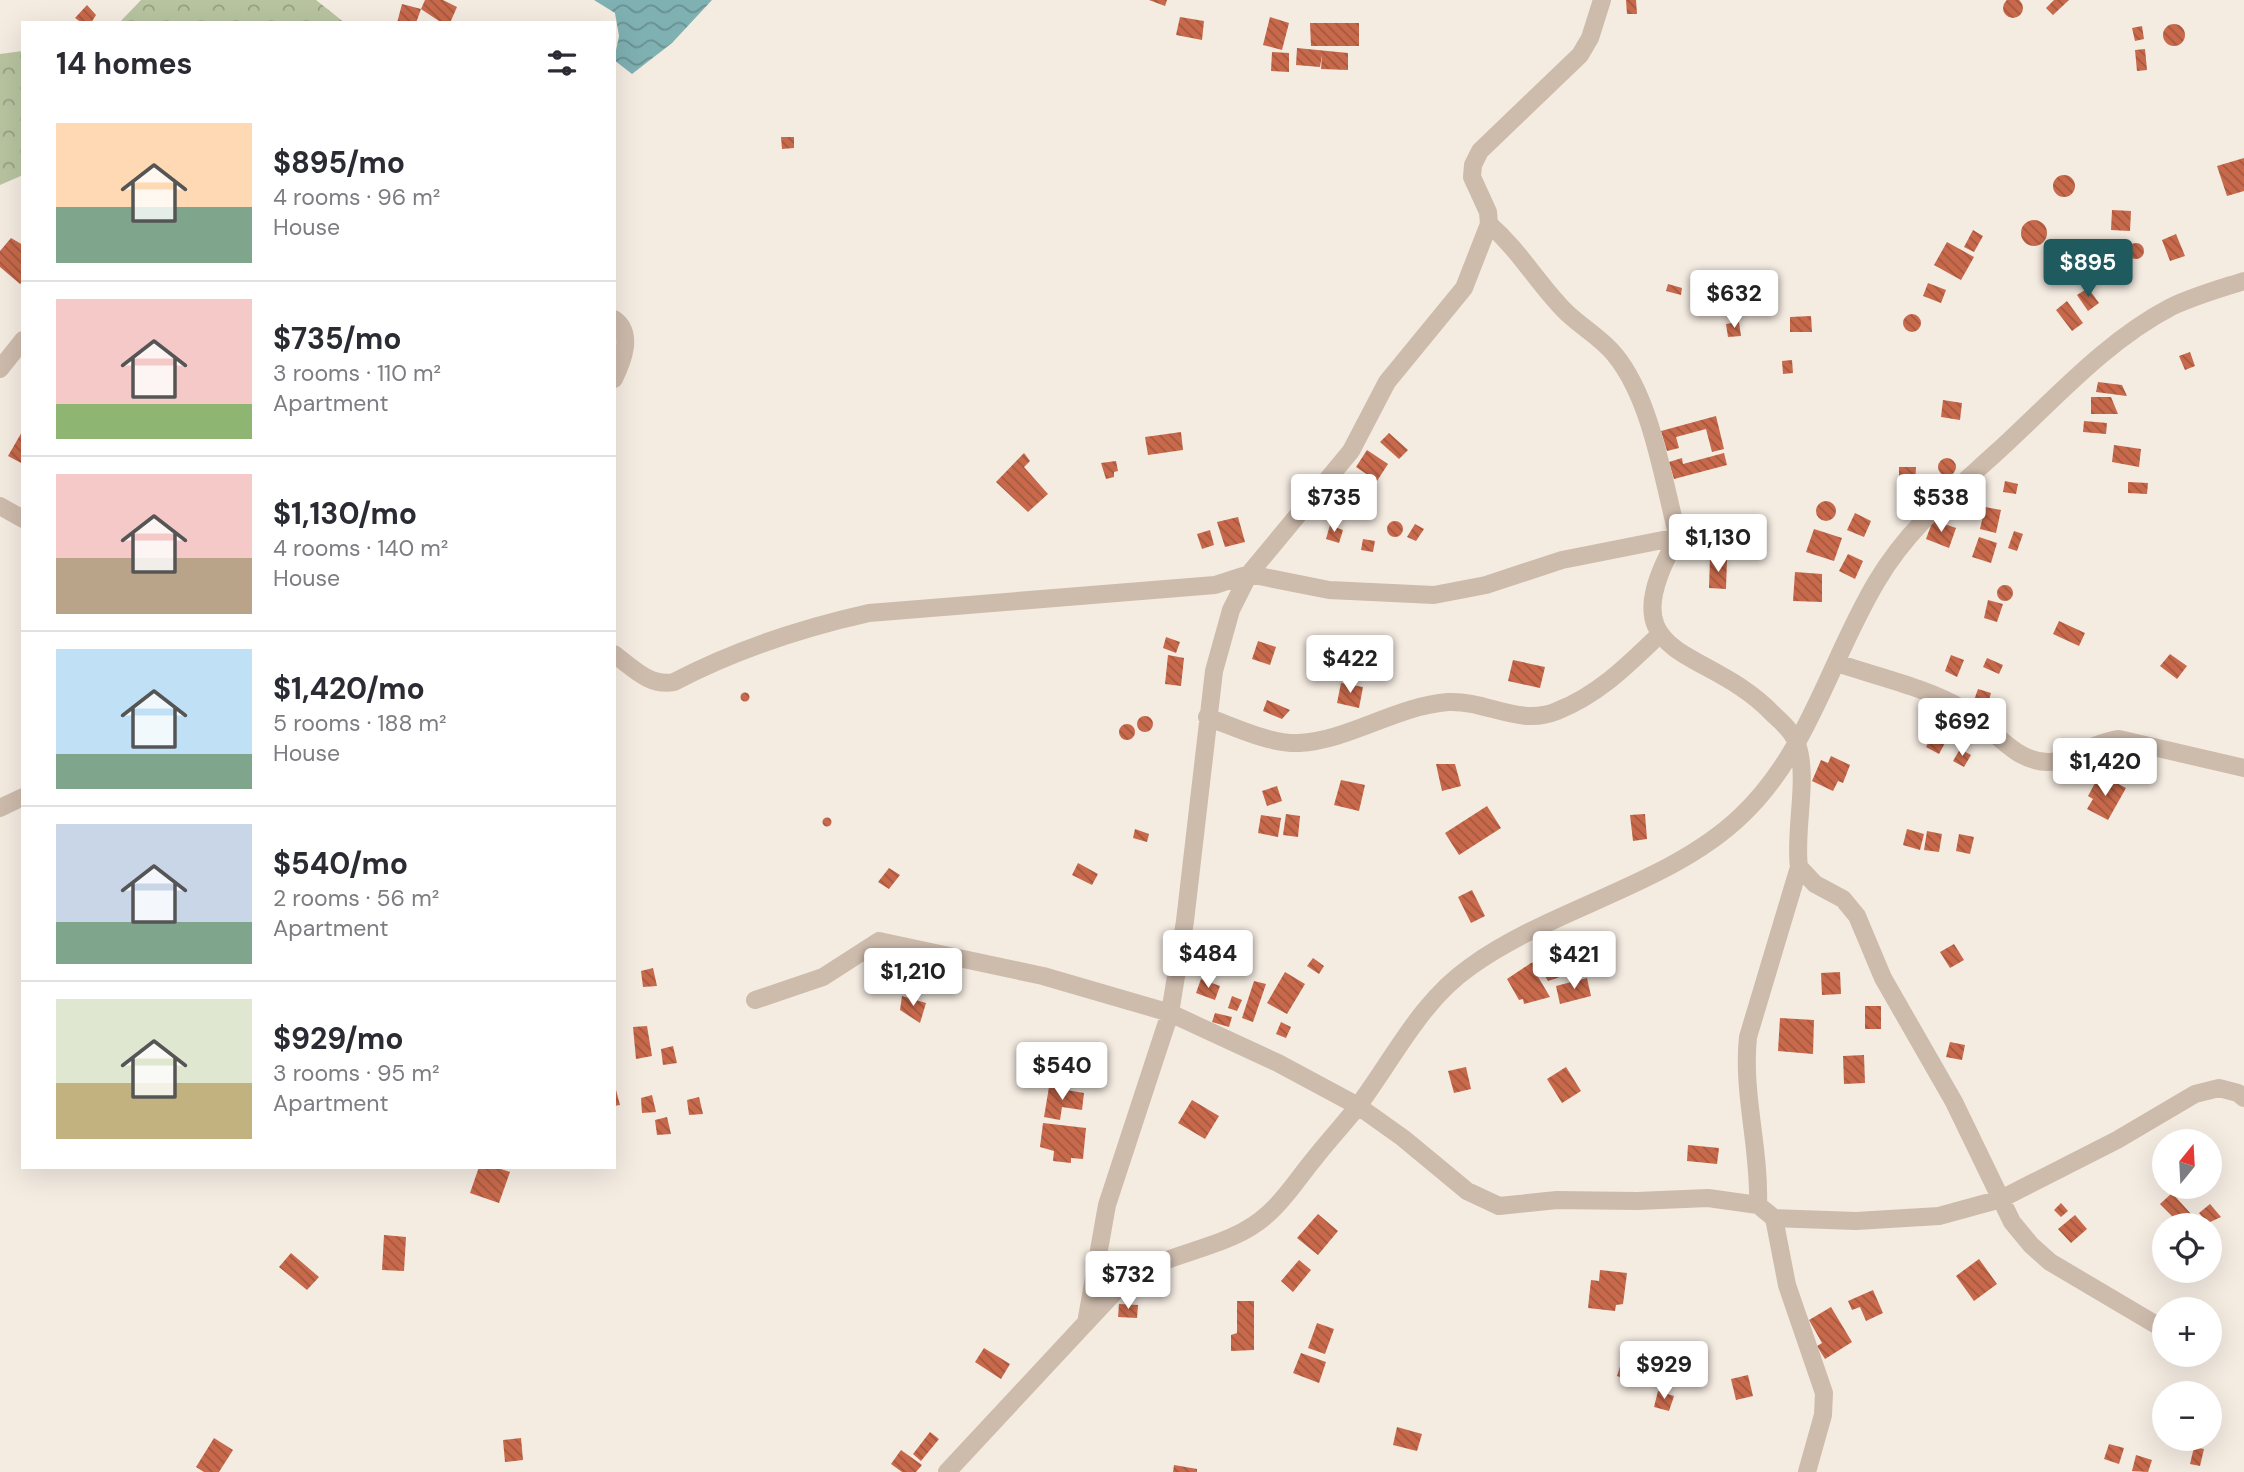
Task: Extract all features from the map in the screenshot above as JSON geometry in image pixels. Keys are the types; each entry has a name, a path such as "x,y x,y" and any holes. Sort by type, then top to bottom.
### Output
{"street":[{"path":"1086,1323 1107,1205 1170,1013 1185,921 1207,717 1214,671 1231,610 1249,574 1351,451 1387,382 1452,306 1474,266 1489,224 1488,212 1472,177 1476,158 1489,141 1580,55 1590,38 1602,0"},
{"path":"1489,224 1519,252 1564,310 1604,342 1626,371 1647,424 1678,537 1654,586 1650,611 1659,635 1674,649 1717,671 1762,702 1797,744 1800,778 1799,867 1748,1037 1745,1063 1759,1172 1758,1205"},
{"path":"947,1472 1086,1323 1139,1271 1159,1261 1228,1241 1254,1226 1273,1210 1358,1106 1422,1014 1467,969 1502,945 1703,846 1741,817 1768,786 1797,744 1875,585 1892,557 1933,508 2121,339 2172,307 2244,281"},
{"path":"616,322 625,333 625,345 616,373"},
{"path":"0,369 21,343"},
{"path":"0,506 21,518"},
{"path":"616,655 651,681 662,685 743,651 824,623 869,612 1215,585 1249,574 1329,590 1434,595 1486,585 1562,559 1678,537"},
{"path":"1215,585 1231,610"},
{"path":"1207,717 1271,739 1298,743 1322,739 1424,706 1450,702 1536,718 1558,711 1594,693 1619,674 1659,635"},
{"path":"1837,663 1963,709 1993,730 2010,748 2028,758 2047,762 2061,760 2099,742 2119,739 2244,768"},
{"path":"0,808 21,798"},
{"path":"1799,867 1815,884 1843,899 1857,916 1883,978 1954,1102 2012,1222 2050,1262 2152,1322"},
{"path":"755,1000 823,977 879,942 1043,976 1170,1013 1278,1063 1358,1106 1403,1138 1467,1191 1499,1206 1558,1200 1637,1202 1708,1198 1758,1205 1774,1218 1856,1221 1915,1219 1967,1210 2001,1199 2117,1140 2195,1094 2219,1088 2238,1093 2244,1098"},
{"path":"1774,1218 1787,1285 1818,1369 1824,1393 1823,1415 1807,1472"}],"green space":[{"path":"141,0 316,0 342,21 121,21"},
{"path":"21,51 21,176 0,185 0,54"}],"water":[{"path":"594,0 712,0 672,43 632,74 616,62 619,36 615,13"}],"building":[{"path":"2009,-1 2017,-1 2022,4 2022,12 2017,17 2009,17 2004,12 2004,4"},
{"path":"425,0 443,0 457,7 451,21 439,21 421,9"},
{"path":"1149,0 1167,0 1165,6"},
{"path":"1626,0 1636,0 1637,14 1627,14"},
{"path":"2054,0 2069,0 2053,15 2046,8"},
{"path":"402,4 421,9 417,21 398,21"},
{"path":"87,5 96,15 92,21 79,21 75,18"},
{"path":"1180,17 1204,21 1202,40 1176,35"},
{"path":"1270,17 1289,23 1282,50 1263,45"},
{"path":"1310,23 1359,23 1359,46 1311,46"},
{"path":"2174,24 2182,27 2185,35 2182,43 2174,46 2166,43 2163,35 2166,27"},
{"path":"2142,26 2144,39 2135,41 2132,28"},
{"path":"1297,48 1348,53 1348,70 1321,69 1322,55 1320,67 1296,65"},
{"path":"2145,49 2147,70 2137,71 2135,50"},
{"path":"1272,52 1289,53 1289,72 1271,71"},
{"path":"781,137 794,137 794,148 782,149"},
{"path":"2244,158 2244,191 2227,196 2217,166"},
{"path":"2064,175 2072,178 2075,186 2072,194 2064,197 2056,194 2053,186 2056,178"},
{"path":"2112,210 2131,211 2130,231 2111,230"},
{"path":"2034,220 2043,224 2047,233 2043,242 2034,246 2025,242 2021,233 2025,224"},
{"path":"1973,230 1983,236 1974,252 1964,247"},
{"path":"2176,234 2185,256 2170,261 2162,240"},
{"path":"11,238 21,244 20,284 0,267 0,251"},
{"path":"1947,242 1974,257 1961,280 1934,265"},
{"path":"2136,243 2144,251 2136,259 2128,251"},
{"path":"2105,247 2115,254 2116,258 2109,268 2105,269 2095,262 2094,258 2101,248"},
{"path":"1928,283 1946,290 1941,303 1923,296"},
{"path":"1668,284 1682,288 1681,295 1666,291"},
{"path":"2088,288 2099,303 2088,311 2077,295"},
{"path":"2067,301 2083,323 2072,331 2056,310"},
{"path":"1912,314 1918,317 1921,323 1918,329 1912,332 1906,329 1903,323 1906,317"},
{"path":"1811,316 1812,332 1790,332 1790,317"},
{"path":"1739,322 1741,336 1728,337 1726,324"},
{"path":"2190,352 2195,366 2185,370 2179,356"},
{"path":"1792,360 1793,373 1783,374 1782,361"},
{"path":"2098,382 2122,385 2127,396 2096,392"},
{"path":"2091,397 2111,397 2118,414 2091,414"},
{"path":"1943,400 1962,403 1960,420 1941,417"},
{"path":"1716,416 1724,449 1712,452 1706,429 1676,437 1679,448 1667,451 1661,431"},
{"path":"2084,421 2107,423 2106,434 2083,432"},
{"path":"1181,432 1183,450 1148,455 1145,437"},
{"path":"21,433 21,463 8,456"},
{"path":"1389,433 1408,450 1399,459 1380,442"},
{"path":"2114,445 2141,449 2139,467 2112,462"},
{"path":"1367,450 1388,464 1377,481 1356,467"},
{"path":"1024,453 1030,461 1024,467 1048,494 1028,512 996,482"},
{"path":"1724,453 1727,465 1674,479 1669,462 1682,458 1683,464"},
{"path":"1947,458 1953,461 1956,467 1953,473 1947,476 1941,473 1938,467 1941,461"},
{"path":"1116,461 1118,471 1114,472 1114,477 1106,479 1101,463"},
{"path":"1899,467 1916,467 1915,485 1899,485"},
{"path":"2005,481 2018,484 2016,494 2003,492"},
{"path":"2128,482 2148,483 2147,494 2128,493"},
{"path":"1826,501 1833,504 1836,511 1833,518 1826,521 1819,518 1816,511 1819,504"},
{"path":"1985,507 2001,510 1996,533 1980,529"},
{"path":"1855,513 1871,521 1864,537 1847,530"},
{"path":"1238,517 1245,542 1225,547 1217,522"},
{"path":"1933,520 1956,528 1949,548 1926,539"},
{"path":"1392,521 1398,521 1403,529 1401,535 1392,537 1387,532 1387,526"},
{"path":"1415,524 1424,529 1416,541 1407,537"},
{"path":"1330,525 1343,530 1339,543 1326,539"},
{"path":"1814,529 1842,538 1834,561 1806,552"},
{"path":"1210,530 1214,545 1202,549 1197,534"},
{"path":"2014,531 2023,534 2017,551 2008,548"},
{"path":"1979,537 1997,543 1991,563 1972,557"},
{"path":"1363,539 1375,541 1373,552 1361,550"},
{"path":"1848,554 1863,561 1855,579 1839,571"},
{"path":"1710,558 1727,559 1726,589 1709,588"},
{"path":"1795,572 1822,574 1822,602 1793,601"},
{"path":"2002,585 2008,585 2013,593 2011,599 2002,601 1997,596 1997,590"},
{"path":"1988,600 2003,604 1997,622 1984,618"},
{"path":"2059,621 2085,633 2079,646 2053,634"},
{"path":"1166,637 1180,642 1176,653 1163,648"},
{"path":"1258,641 1276,647 1270,665 1252,659"},
{"path":"2170,654 2187,666 2177,679 2160,666"},
{"path":"1168,655 1184,658 1181,686 1165,684"},
{"path":"1951,655 1964,660 1957,677 1945,671"},
{"path":"1987,658 2003,665 1999,674 1983,667"},
{"path":"1513,660 1545,667 1540,688 1508,681"},
{"path":"1341,683 1363,687 1359,708 1337,703"},
{"path":"1978,689 1991,693 1987,708 1973,703"},
{"path":"745,692 750,697 745,702 740,697"},
{"path":"1267,700 1290,710 1282,719 1263,711"},
{"path":"1145,716 1151,718 1151,730 1145,732 1139,730 1137,724 1139,718"},
{"path":"1124,724 1130,724 1135,732 1133,738 1124,740 1119,735 1119,729"},
{"path":"1933,734 1946,741 1939,754 1926,747"},
{"path":"1960,749 1971,755 1964,767 1953,761"},
{"path":"1831,756 1850,765 1843,783 1838,781 1833,791 1812,781 1821,760 1828,763"},
{"path":"1436,764 1455,764 1461,786 1442,791"},
{"path":"2105,777 2126,788 2108,820 2087,809 2093,799 2088,796 2095,783 2100,786"},
{"path":"1341,780 1365,785 1359,811 1334,805"},
{"path":"1277,786 1282,801 1267,806 1262,791"},
{"path":"1487,806 1501,828 1459,855 1445,833"},
{"path":"1286,814 1300,816 1298,837 1283,835"},
{"path":"1645,814 1647,839 1633,841 1630,815"},
{"path":"1261,815 1281,818 1278,837 1258,833"},
{"path":"827,817 832,822 827,827 822,822"},
{"path":"1135,829 1149,834 1147,842 1133,838"},
{"path":"1907,829 1924,834 1920,850 1903,845"},
{"path":"1927,831 1942,834 1939,852 1924,850"},
{"path":"1959,834 1974,837 1970,854 1956,851"},
{"path":"1078,863 1098,874 1092,885 1072,875"},
{"path":"889,868 900,875 889,889 878,882"},
{"path":"1472,890 1485,916 1471,923 1458,897"},
{"path":"1954,944 1964,960 1950,968 1940,952"},
{"path":"1571,950 1578,971 1548,981 1545,976 1537,975 1550,997 1524,1004 1523,999 1519,1000 1507,979 1531,963"},
{"path":"1313,958 1324,966 1319,974 1307,966"},
{"path":"653,968 657,986 643,987 641,971"},
{"path":"1285,972 1305,984 1287,1014 1267,1003"},
{"path":"1840,972 1841,994 1822,995 1821,973"},
{"path":"1587,978 1591,996 1560,1004 1556,986"},
{"path":"1201,979 1220,986 1215,1000 1196,993"},
{"path":"1254,981 1266,984 1253,1022 1242,1018"},
{"path":"902,996 926,1003 920,1023 900,1010"},
{"path":"1232,996 1242,1000 1237,1011 1228,1008"},
{"path":"1865,1006 1881,1006 1881,1029 1865,1029"},
{"path":"1215,1013 1232,1017 1229,1027 1212,1022"},
{"path":"1780,1018 1814,1020 1813,1054 1778,1051"},
{"path":"1281,1022 1291,1027 1286,1038 1276,1034"},
{"path":"647,1026 652,1056 636,1059 633,1027"},
{"path":"1950,1042 1965,1045 1962,1060 1946,1057"},
{"path":"1044,1043 1071,1047 1068,1063 1041,1059"},
{"path":"673,1046 677,1063 663,1065 661,1049"},
{"path":"1864,1055 1865,1083 1844,1084 1843,1056"},
{"path":"1466,1067 1471,1089 1454,1093 1448,1071"},
{"path":"1566,1067 1581,1091 1562,1103 1547,1079"},
{"path":"1049,1087 1084,1093 1082,1110 1062,1107 1060,1120 1044,1117"},
{"path":"616,1090 620,1105 616,1106"},
{"path":"652,1095 656,1112 642,1113 641,1098"},
{"path":"699,1097 703,1114 689,1115 687,1100"},
{"path":"1192,1100 1219,1116 1205,1139 1178,1123"},
{"path":"667,1117 671,1134 657,1135 655,1120"},
{"path":"1043,1123 1086,1128 1083,1159 1071,1158 1071,1163 1053,1161 1054,1151 1040,1147"},
{"path":"1688,1145 1719,1148 1717,1164 1687,1161"},
{"path":"478,1169 501,1169 510,1172 499,1203 470,1193"},
{"path":"2165,1199 2177,1199 2190,1213 2169,1213 2160,1204"},
{"path":"2061,1203 2068,1211 2061,1217 2054,1210"},
{"path":"2210,1204 2218,1213 2199,1213"},
{"path":"1318,1214 1338,1231 1318,1255 1297,1238"},
{"path":"2075,1215 2087,1229 2071,1243 2058,1229"},
{"path":"384,1235 406,1237 404,1271 382,1270"},
{"path":"291,1253 319,1277 307,1290 279,1267"},
{"path":"1979,1259 1997,1284 1974,1301 1956,1276"},
{"path":"1299,1260 1311,1270 1293,1292 1281,1281"},
{"path":"1600,1270 1627,1273 1623,1304 1616,1305 1615,1311 1588,1308 1591,1280 1599,1281"},
{"path":"1873,1290 1883,1313 1866,1321 1860,1307 1852,1310 1848,1301"},
{"path":"1237,1301 1254,1301 1254,1350 1231,1351 1231,1335 1237,1333"},
{"path":"1119,1304 1138,1305 1137,1318 1118,1317"},
{"path":"1831,1307 1852,1342 1825,1359 1817,1346 1822,1343 1809,1320"},
{"path":"1317,1323 1334,1329 1325,1354 1308,1348"},
{"path":"984,1348 1010,1364 1001,1379 975,1362"},
{"path":"1301,1353 1326,1362 1319,1383 1293,1373"},
{"path":"1622,1360 1637,1365 1632,1381 1617,1376"},
{"path":"1748,1375 1753,1396 1736,1400 1731,1379"},
{"path":"1658,1391 1674,1396 1669,1411 1654,1407"},
{"path":"1397,1427 1422,1434 1417,1451 1393,1445"},
{"path":"930,1432 939,1439 921,1461 913,1454"},
{"path":"214,1438 233,1450 219,1472 204,1472 196,1467"},
{"path":"521,1438 523,1460 505,1462 503,1440"},
{"path":"2109,1444 2124,1448 2119,1464 2104,1459"},
{"path":"901,1450 922,1465 916,1472 902,1472 891,1464"},
{"path":"2193,1451 2204,1451 2200,1466 2190,1464"},
{"path":"2136,1455 2152,1460 2148,1472 2132,1471"},
{"path":"1174,1465 1197,1469 1197,1472 1173,1472"}]}
